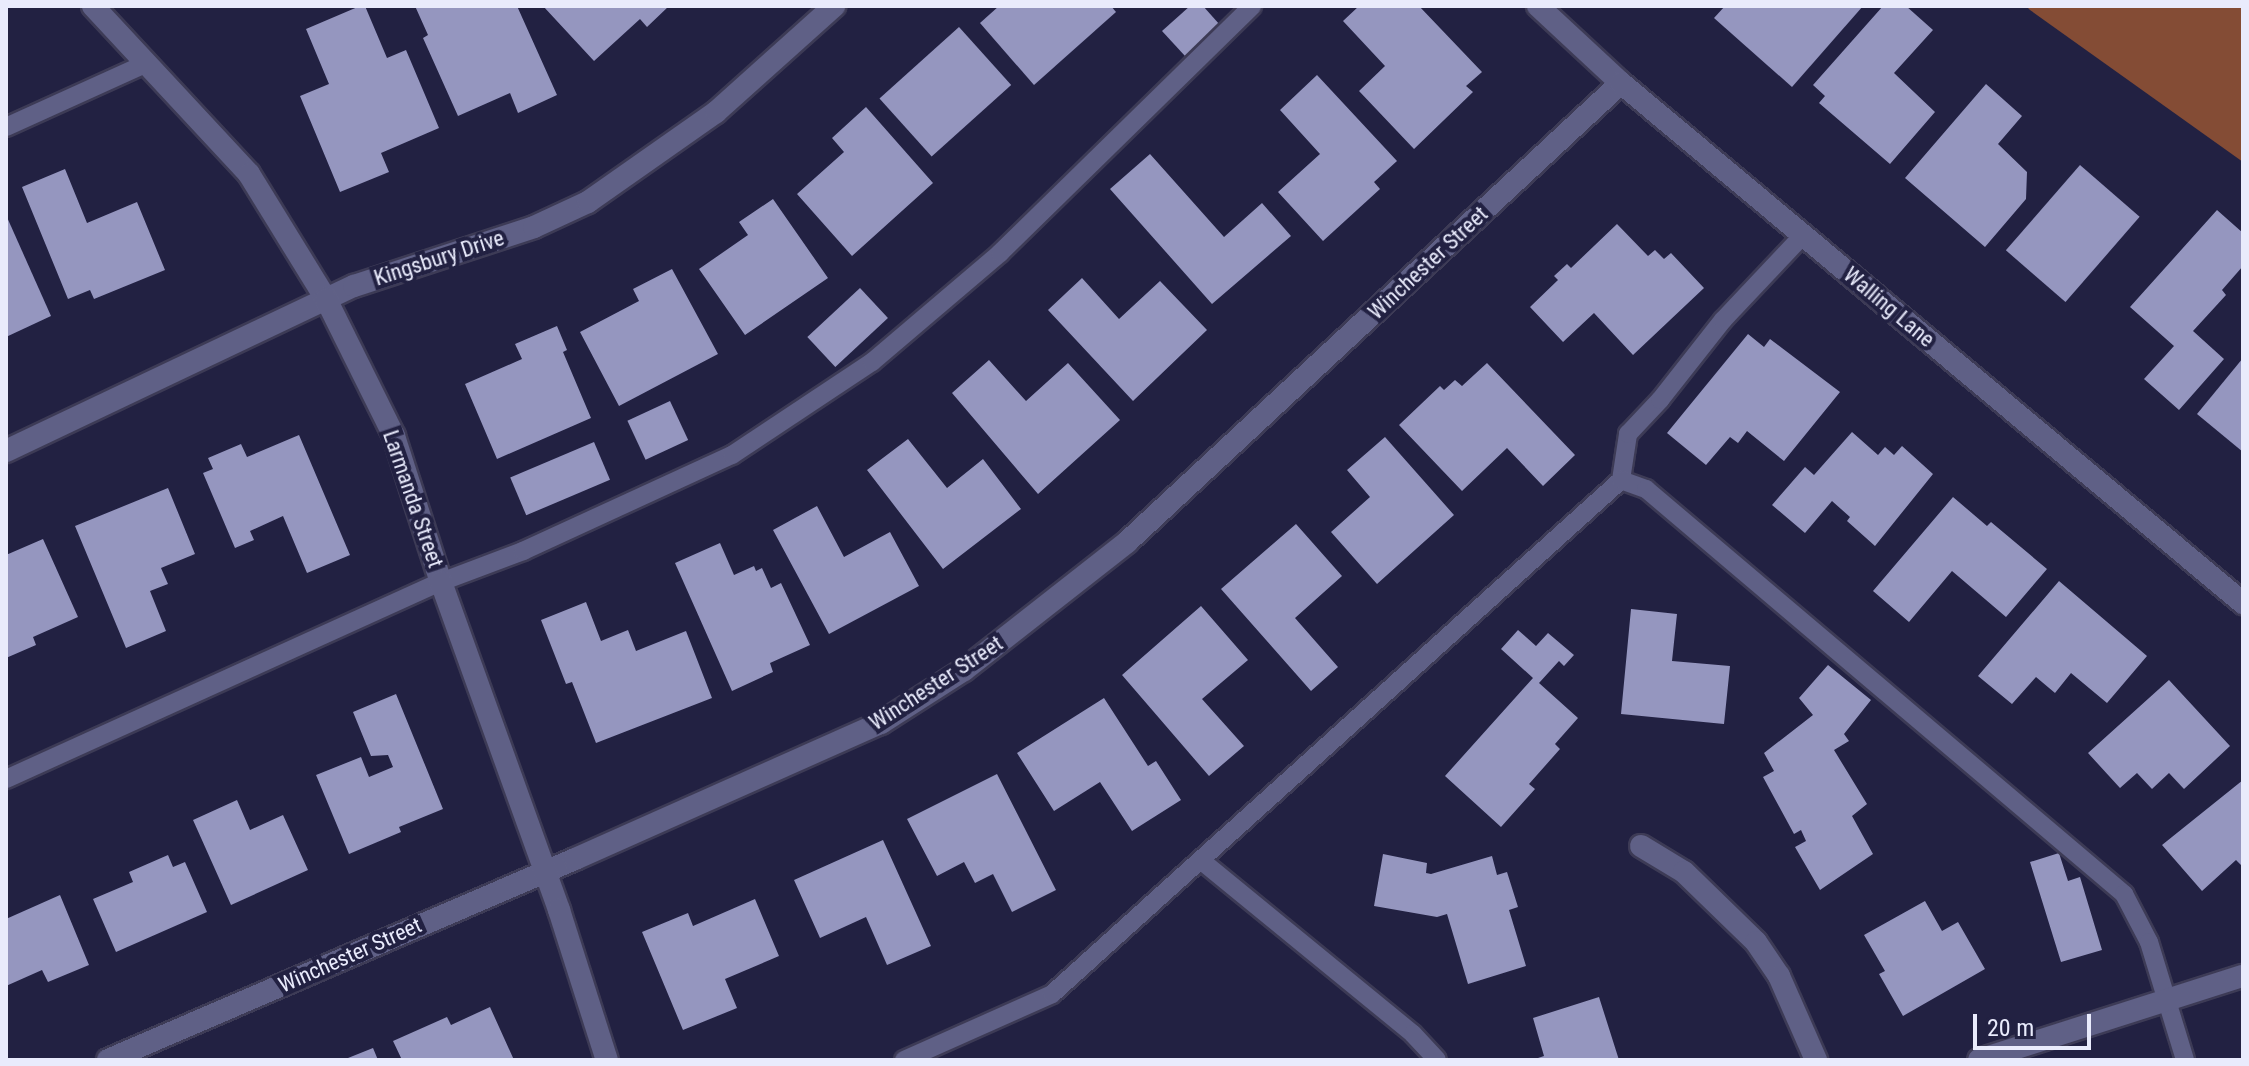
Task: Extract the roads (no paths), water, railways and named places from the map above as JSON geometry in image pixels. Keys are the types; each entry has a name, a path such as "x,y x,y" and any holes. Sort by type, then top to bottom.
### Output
{"street":[{"name":"Larmanda Street","path":"93,6 249,174 326,299 394,436 441,582 546,871 607,1060"},
{"name":"Kingsbury Drive","path":"6,451 354,286 534,227 588,202 716,112 834,6"},
{"name":"Walling Lane","path":"1538,6 1621,83 2243,603"},
{"name":"Winchester Street","path":"108,1060 881,723 964,670 1127,542 1621,83"},
{"path":"1641,846 1684,872 1756,942 1779,976 1816,1060"},
{"path":"1979,1060 2243,976"}],"lane":[{"path":"6,779 441,582 523,551 732,455 872,362 1000,253 1252,6"},
{"path":"6,127 147,63"},
{"path":"904,1060 1052,994 1203,862 1621,480 1628,434 1723,320 1803,235"},
{"path":"1621,480 1646,489 2124,894 2149,942 2185,1060"},
{"path":"1203,862 1413,1034 1437,1060"}]}
